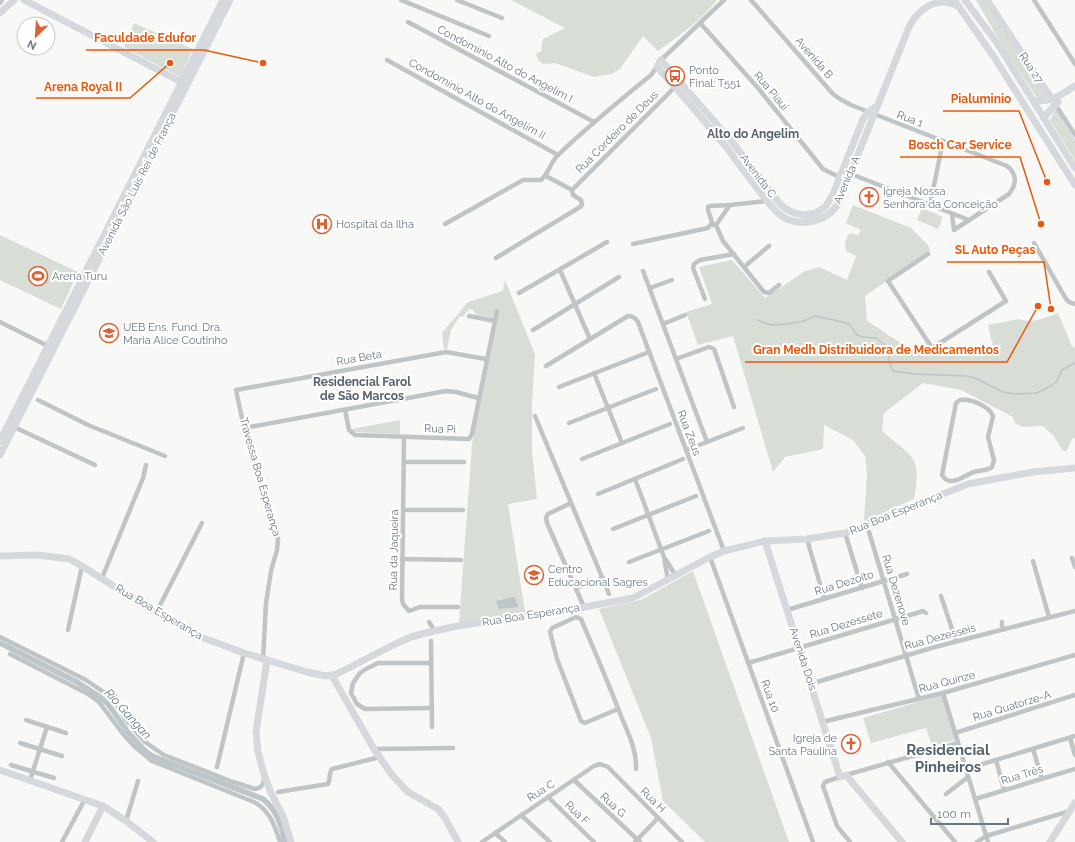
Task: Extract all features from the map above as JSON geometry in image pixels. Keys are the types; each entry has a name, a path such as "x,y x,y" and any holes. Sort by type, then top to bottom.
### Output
{"main road":[{"path":"1,8 13,0"},
{"path":"24,0 184,84"},
{"name":"Avenida São Luís Rei de França","path":"0,454 184,84 223,0"},
{"name":"Avenida São Luís Rei de França","path":"0,441 184,84 230,0"},
{"path":"965,0 997,43 1075,168"},
{"name":"Rua 27","path":"989,0 1054,102"},
{"name":"Avenida A","path":"804,215 816,213 825,207 831,200 863,118 871,113 878,105 912,21 916,15 934,2 956,3"},
{"path":"956,3 994,57 1075,185"},
{"path":"994,57 1005,68 1036,115 1044,118"},
{"name":"Avenida C","path":"659,64 675,87 727,148 776,212 789,220"},
{"name":"Avenida C","path":"659,64 733,143 779,203 790,212 804,215"},
{"path":"1044,118 1054,102 1075,86"},
{"path":"1034,101 1054,102 1075,90"},
{"name":"Avenida A","path":"789,220 810,222 826,216 837,207 849,178 871,113"},
{"name":"Rua Boa Esperança","path":"0,556 55,556 69,559 156,612 201,637 265,660 334,679 399,642 411,637 457,626 574,609 633,598 710,557 724,552 765,541 807,539 845,533 968,481 1075,468"},
{"name":"Avenida Dois","path":"765,541 822,722 843,776 902,842"},
{"name":"Travessa Boa Esperança","path":"265,660 256,733 258,752 271,794 283,816 291,842"},
{"path":"334,679 374,749 392,775 404,788 420,800 438,809 458,842"},
{"path":"0,770 103,806 126,820 153,842"},
{"path":"1050,842 1075,803"},
{"path":"85,842 103,806"}],"street":[{"path":"1,8 2,0"},
{"path":"401,0 489,36"},
{"path":"457,0 502,18"},
{"path":"445,224 523,180 538,181 546,176 558,155 594,122 651,75 659,64 724,0"},
{"name":"Avenida B","path":"751,0 836,97 871,113"},
{"path":"1034,0 1075,64"},
{"name":"Condomínio Alto do Angelim I","path":"408,22 594,122"},
{"name":"Rua Piauí","path":"700,24 758,88 823,169 840,178 849,178 930,205 969,220"},
{"name":"Condomínio Alto do Angelim II","path":"387,60 558,155"},
{"name":"Rua Cordeiro de Deus","path":"572,190 675,87"},
{"name":"Rua 27","path":"1054,102 1075,135"},
{"name":"Rua 1","path":"871,113 1008,166 1013,171 1015,178 1011,191 969,220"},
{"path":"930,205 943,141"},
{"path":"727,148 733,143"},
{"path":"496,258 582,205 581,200 573,195 572,190 546,176"},
{"path":"767,201 730,206 708,207 708,210 723,241 764,292 769,293 779,284"},
{"path":"633,244 708,228 714,225 730,206"},
{"path":"952,214 954,230 969,220"},
{"path":"519,293 607,242"},
{"path":"1034,243 1066,298 1075,304"},
{"path":"744,267 769,246"},
{"path":"705,299 693,268 694,264 700,260 734,254"},
{"path":"928,254 888,281 932,348 1006,301 990,272"},
{"path":"546,366 590,339 560,270"},
{"path":"643,271 707,442"},
{"path":"533,330 619,277"},
{"path":"650,288 672,280"},
{"name":"Rua Pi","path":"345,410 349,430 353,434 469,439 472,434 478,398 497,311"},
{"path":"663,324 685,315"},
{"path":"469,316 495,321"},
{"name":"Rua Zeus","path":"590,339 628,316 632,316 638,322 724,552"},
{"path":"0,322 48,346"},
{"path":"676,358 710,347 714,349 734,407"},
{"name":"Rua Beta","path":"236,390 446,352 486,359"},
{"path":"558,387 649,352"},
{"path":"594,373 622,443"},
{"path":"569,423 656,389"},
{"name":"Travessa Boa Esperança","path":"236,390 244,428 266,506 278,539 266,603 265,660"},
{"path":"244,428 446,391 478,398"},
{"path":"38,400 88,425 165,456"},
{"path":"963,400 976,403 990,411 993,416 988,437 994,460 992,467 989,470 974,472 955,481 944,478 942,475 956,403 963,400"},
{"path":"535,416 609,594"},
{"path":"582,459 670,424"},
{"path":"14,427 95,465"},
{"path":"686,450 743,428"},
{"name":"Rua da Jaqueira","path":"404,437 402,604 408,611 420,607 458,607"},
{"path":"598,494 683,459"},
{"path":"404,462 464,462"},
{"path":"102,578 143,478 146,465"},
{"path":"635,479 661,550 676,576"},
{"path":"613,529 696,496"},
{"path":"571,503 548,514 546,518 549,529 584,607"},
{"path":"404,510 463,510"},
{"path":"156,612 202,523"},
{"path":"629,562 709,531"},
{"name":"Rua Dezenove","path":"869,532 919,699"},
{"path":"845,533 862,588"},
{"path":"807,539 824,598"},
{"path":"664,557 668,580"},
{"name":"Rua 10","path":"710,557 813,842"},
{"path":"1072,558 1075,566"},
{"path":"402,559 461,560"},
{"path":"1033,561 1048,617"},
{"path":"68,630 82,566"},
{"name":"Rua Dezoito","path":"787,610 907,574"},
{"path":"576,588 603,578"},
{"path":"941,596 956,641"},
{"path":"574,609 576,617"},
{"name":"Rua Dezessete","path":"748,663 923,611 926,613"},
{"name":"Rua Dezesseis","path":"810,684 956,641 1075,611"},
{"name":"Rua Boa Esperança","path":"618,709 585,723 581,721 557,659 550,632 552,628 576,617 581,620 618,709 634,751 636,768"},
{"path":"429,622 435,631"},
{"path":"1002,622 1002,630"},
{"path":"979,629 979,635"},
{"path":"0,637 86,680 101,690 113,700 126,720 145,742 164,755 254,789 262,786 264,782 264,774"},
{"path":"431,641 432,727"},
{"path":"217,767 244,653"},
{"path":"10,654 88,694 99,702 123,734 135,747 152,761 254,802 262,807 269,814 280,842"},
{"name":"Rua Quinze","path":"822,722 943,693 1075,654"},
{"path":"431,663 378,663 360,674 351,685 351,693 357,704 365,709 432,708"},
{"path":"334,679 344,683"},
{"path":"943,693 988,842"},
{"name":"Rua Quatorze-A","path":"955,733 1075,696"},
{"path":"26,720 66,733"},
{"path":"30,780 47,727"},
{"path":"966,769 1075,736"},
{"path":"1070,738 1075,755"},
{"path":"20,743 62,756"},
{"path":"850,842 835,823 823,786 825,782 888,762 958,743"},
{"path":"374,749 453,748"},
{"path":"1032,749 1042,778"},
{"path":"278,792 328,784 332,769 380,757"},
{"path":"996,760 1004,790"},
{"path":"888,762 955,842"},
{"name":"Rua C","path":"482,842 521,814 594,766 600,764 605,765 611,771"},
{"path":"11,765 54,778"},
{"name":"Rua Três","path":"975,799 1075,769"},
{"name":"Rua H","path":"611,771 682,842"},
{"path":"946,794 968,776"},
{"name":"Rua G","path":"574,780 637,841"},
{"path":"126,820 138,782"},
{"name":"Rua F","path":"548,797 594,842"},
{"path":"62,842 85,799"},
{"path":"977,842 986,836 1070,811"},
{"path":"521,814 550,842"},
{"path":"637,841 658,818"},
{"path":"496,833 505,842"}],"shaded area":[{"path":"511,0 717,0 697,21 658,51 643,36 620,69 611,74 594,77 555,63 543,64 538,60 536,54 541,51 543,39 565,28"},
{"path":"976,0 983,0 1048,98 1037,98 1005,50"},
{"path":"134,23 193,49 180,77 124,47"},
{"path":"1056,109 1075,140 1075,160 1050,120"},
{"path":"853,205 911,228 928,245 930,251 865,296 867,321 900,343 921,353 941,356 963,355 994,350 988,325 1019,319 1034,321 1058,313 1072,346 1075,348 1075,438 1072,439 1066,452 1062,450 1053,435 1043,426 1022,427 1015,423 1013,417 961,390 923,383 884,413 882,431 912,458 916,465 917,475 914,499 864,521 867,473 865,456 853,440 824,425 823,449 785,457 773,472 733,336 698,345 686,312 712,304 699,267 732,260 765,298 805,271 819,267 847,280 856,256 846,251 845,243 848,235 851,233 858,235 861,230 846,223"},
{"path":"922,208 943,217 938,229 917,220"},
{"name":"Arena Turu","path":"0,235 78,272 61,309 0,280"},
{"path":"505,280 535,354 532,404 532,451 537,499 508,504 525,612 459,623 472,444 497,319 477,315 473,310 469,309 463,317 460,316 451,330 447,349 444,349 442,333 468,302 503,291"},
{"path":"400,420 400,434 352,432 352,429"},
{"path":"693,571 789,842 705,842 663,801 651,738 599,609 641,600"},
{"path":"515,597 518,607 499,609 496,601"},
{"path":"942,695 955,740 932,746 926,728 871,743 863,718"}],"waterway":[{"path":"757,320 771,325 788,324 804,321 815,316 843,322 849,324 857,335 876,338 887,347 890,364 893,371 915,374 966,376 975,378 1003,392 1016,394 1037,393 1047,388 1056,382 1062,370 1075,363"},
{"name":"Rio Gangan","path":"0,643 77,682 100,697 108,704 127,731 145,751 152,756 263,799 275,813 285,842"}],"place":[{"name":"Arena Royal II","path":"170,63"},
{"name":"Faculdade Edufor","path":"263,63"},
{"name":"Ponto Final: T551","path":"675,76"},
{"name":"Pialuminio","path":"1047,182"},
{"name":"Igreja Nossa Senhora da Conceição","path":"869,197"},
{"name":"Hospital da Ilha","path":"322,224"},
{"name":"Bosch Car Service","path":"1041,224"},
{"name":"Arena Turu","path":"38,276"},
{"name":"Gran Medh Distribuidora de Medicamentos","path":"1038,306"},
{"name":"SL Auto Peças","path":"1051,309"},
{"name":"UEB Ens. Fund. Dra. Maria Alice Coutinho","path":"109,333"},
{"name":"Centro Educacional Sagres","path":"534,575"},
{"name":"Igreja de Santa Paulina","path":"851,744"}],"district":[{"name":"Alto do Angelim","path":"753,134"},
{"name":"Residencial Farol de São Marcos","path":"362,389"},
{"name":"Residencial Pinheiros","path":"948,758"}]}
